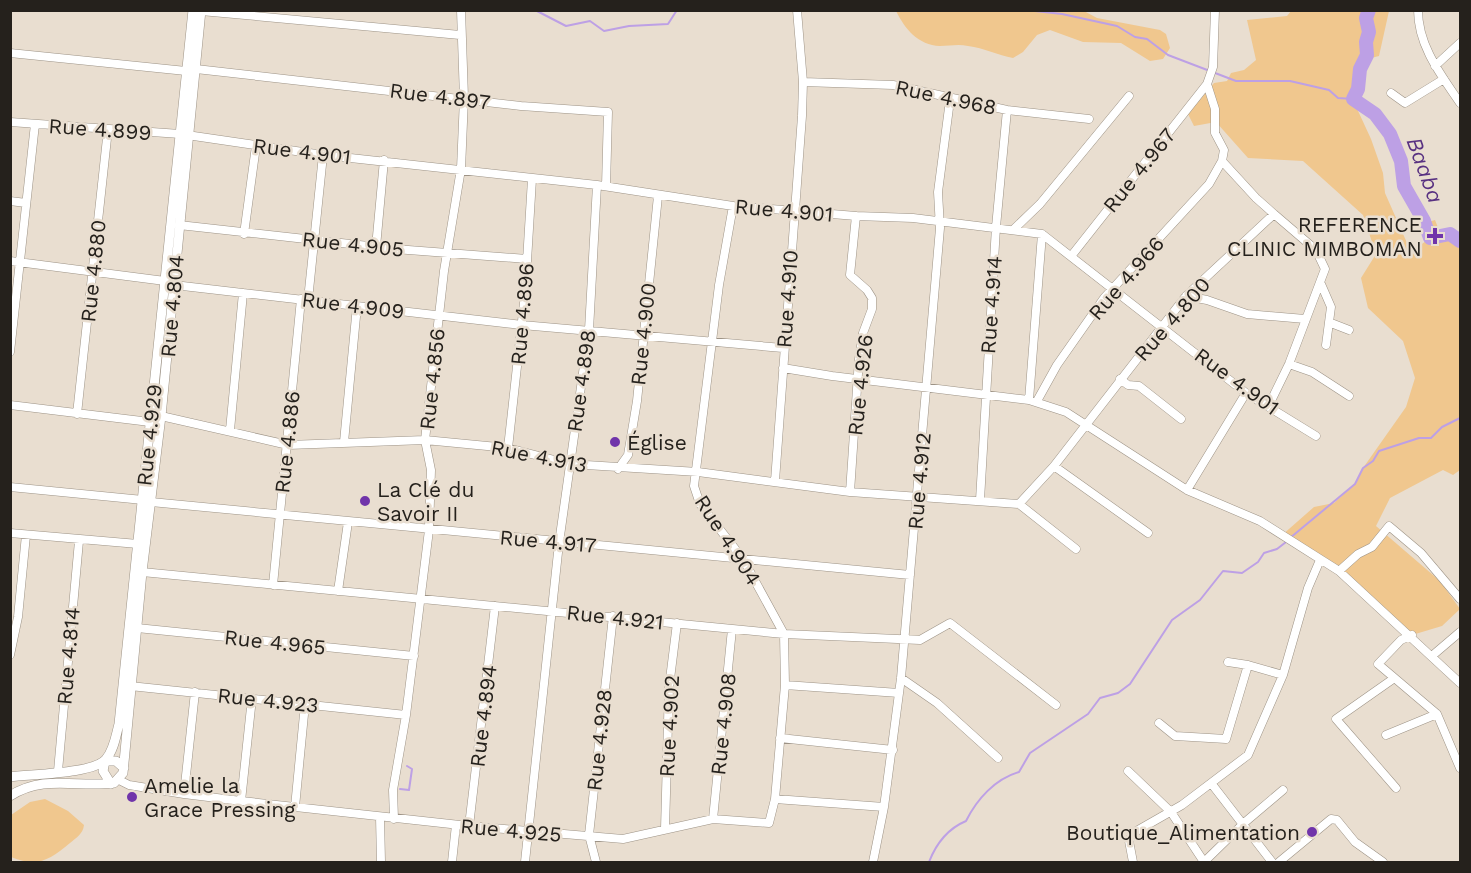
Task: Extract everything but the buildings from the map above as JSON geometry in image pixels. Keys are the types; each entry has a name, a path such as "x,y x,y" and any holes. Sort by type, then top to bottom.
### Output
{"main road":[{"path":"191,70 193,10"},
{"name":"Rue 4.804","path":"115,782 124,768 147,501 161,416 170,283 179,225 184,135 191,70 201,11"},
{"name":"Rue 4.929","path":"105,761 113,747 118,724 138,544 147,501 150,422 170,283 184,135"},
{"path":"105,761 103,771 115,782"},
{"path":"10,777 90,768 105,761 116,761 124,768"},
{"path":"10,796 33,784 57,781 115,782"}],"street":[{"name":"Rue 4.856","path":"394,819 393,790 406,715 429,530 431,470 425,440 439,316 461,169 464,98 459,35 460,10"},
{"name":"Rue 4.910","path":"775,481 793,211 799,172 803,82 797,10"},
{"path":"1215,10 1213,67 1209,80 1215,109 1215,133 1224,150 1222,161 1256,198 1322,259 1325,269 1289,364 1269,405"},
{"path":"1418,10 1420,33 1435,66 1461,103"},
{"path":"201,11 459,35"},
{"path":"1435,66 1461,43"},
{"name":"Rue 4.897","path":"10,53 464,98 521,106 609,112 601,186"},
{"path":"1391,93 1405,103 1444,79"},
{"name":"Rue 4.967","path":"1072,255 1209,80"},
{"name":"Rue 4.968","path":"803,82 893,85 950,100 1007,110 1089,119"},
{"path":"1014,229 1040,204 1129,96"},
{"name":"Rue 4.912","path":"873,862 893,750 902,678 903,641 919,496 930,330 934,308 940,222 938,192 950,100"},
{"name":"Rue 4.914","path":"981,500 996,227 1007,110"},
{"name":"Rue 4.899","path":"10,122 184,135"},
{"path":"10,352 22,262 35,124"},
{"name":"Rue 4.880","path":"77,414 108,129"},
{"name":"Rue 4.901","path":"184,135 323,155 601,186 733,206 913,218 1042,234 1164,326 1246,393 1269,405 1316,436"},
{"path":"244,234 256,146"},
{"name":"Rue 4.886","path":"273,585 279,515 323,155"},
{"path":"376,247 384,160"},
{"name":"Rue 4.966","path":"1033,400 1104,298 1114,290 1209,184 1222,161"},
{"name":"Rue 4.896","path":"508,448 522,325 532,179"},
{"name":"Rue 4.898","path":"525,862 559,543 588,330 601,186"},
{"name":"Rue 4.900","path":"618,469 628,455 644,337 658,196"},
{"path":"10,201 26,203"},
{"name":"Rue 4.904","path":"733,206 719,285 698,472 694,486 700,504 743,559 784,634 785,685 776,799"},
{"name":"Rue 4.800","path":"1019,504 1054,466 1186,296 1274,214"},
{"name":"Rue 4.926","path":"850,492 863,333 873,309 872,298 850,275 856,216"},
{"name":"Rue 4.905","path":"179,225 314,241 527,259"},
{"path":"1033,400 1042,234"},
{"name":"Rue 4.909","path":"10,261 243,293 439,316 644,337 783,348"},
{"path":"1321,284 1331,307 1331,323 1326,345"},
{"path":"230,430 243,293"},
{"path":"1186,296 1247,314 1305,319"},
{"path":"344,442 357,306"},
{"path":"1331,323 1349,330"},
{"path":"1289,364 1312,372 1349,396"},
{"path":"783,368 985,396 1033,400 1066,412 1187,490 1260,521 1339,571 1461,682"},
{"path":"1120,379 1128,385 1139,386 1181,419"},
{"path":"1187,490 1246,393"},
{"path":"10,405 150,422"},
{"name":"Rue 4.913","path":"161,416 288,445 425,440 508,448 570,464 618,469 698,472 850,492 919,496"},
{"path":"1054,466 1148,533"},
{"name":"Rue 4.917","path":"10,487 559,543 910,575"},
{"path":"919,496 1019,504 1076,549"},
{"path":"338,591 348,522"},
{"path":"1339,571 1358,554 1372,548 1389,526 1421,553 1461,599"},
{"path":"10,533 79,541 138,544"},
{"path":"10,655 26,535"},
{"name":"Rue 4.814","path":"58,771 79,541"},
{"path":"1133,862 1129,841 1133,833 1151,820 1171,812 1248,755 1283,675 1308,588 1320,560"},
{"name":"Rue 4.921","path":"142,572 784,634 903,641 924,639 941,626 950,623 1056,705"},
{"name":"Rue 4.894","path":"469,826 495,606"},
{"name":"Rue 4.928","path":"596,862 589,835 613,616"},
{"name":"Rue 4.902","path":"665,829 669,687 677,623"},
{"name":"Rue 4.965","path":"137,628 414,656"},
{"name":"Rue 4.908","path":"713,819 732,629"},
{"path":"1433,655 1461,632"},
{"path":"1412,635 1401,640 1378,664 1437,714 1461,768"},
{"path":"1228,662 1283,675"},
{"path":"1159,723 1175,736 1226,739 1248,665"},
{"path":"902,678 937,703 998,758"},
{"path":"1394,679 1336,719 1396,788"},
{"path":"785,685 899,693"},
{"name":"Rue 4.923","path":"130,686 406,715"},
{"path":"184,794 195,692"},
{"path":"241,801 252,698"},
{"path":"295,807 305,704"},
{"path":"1386,735 1437,714"},
{"path":"780,738 893,750"},
{"path":"1128,771 1171,812 1204,862 1244,823 1283,790"},
{"name":"Rue 4.925","path":"115,782 184,794 394,819 623,839 713,819 769,823 776,799"},
{"path":"1211,783 1272,862"},
{"path":"776,799 884,807"},
{"path":"380,817 381,862"},
{"path":"1279,862 1331,819 1337,820 1355,842 1383,862"},
{"path":"452,862 456,825"}],"shaded area":[{"path":"896,11 1084,11 1097,18 1160,30 1166,34 1170,48 1163,59 1150,61 1121,43 1083,42 1050,30 1037,35 1023,52 1013,58 974,47 925,43 908,30"},
{"path":"1291,11 1389,11 1379,56 1369,59 1364,64 1353,100 1371,139 1383,173 1385,193 1411,252 1430,238 1425,223 1435,220 1441,235 1454,235 1460,241 1460,470 1453,475 1443,470 1390,498 1376,526 1440,581 1460,609 1442,626 1412,635 1313,555 1281,536 1314,507 1334,503 1355,484 1363,468 1406,407 1415,378 1403,341 1368,308 1361,278 1376,254 1363,215 1303,161 1248,158 1216,122 1194,126 1188,114 1214,83 1227,81 1231,73 1244,70 1256,60 1247,20 1287,16"},
{"path":"45,799 68,811 84,825 82,831 63,849 49,858 29,862 11,857 11,815 30,802"}],"waterway":[{"path":"535,10 566,26 590,21 604,31 629,26 668,24 677,10"},
{"path":"881,10 890,10"},
{"path":"959,10 997,10"},
{"path":"1026,10 1062,14 1117,26 1135,37 1147,39 1168,55 1236,81 1290,81 1329,90 1338,98 1353,99"},
{"name":"Baaba","path":"1369,10 1366,18 1369,32 1366,42 1367,55 1360,69 1358,89 1353,99 1375,114 1390,134 1401,161 1404,186 1424,221 1430,238 1450,234 1460,241"},
{"path":"1290,538 1355,484 1363,468 1373,461 1379,451 1419,438 1431,438 1442,427 1460,418"},
{"path":"929,862 943,838 953,828 966,821 988,791 1010,775 1019,772 1030,753 1088,714 1100,698 1118,693 1130,684 1172,620 1200,600 1223,571 1242,573 1258,562 1264,553 1277,549 1286,542"},
{"path":"400,789 409,790 412,769 407,766"}],"place":[{"name":"REFERENCE CLINIC MIMBOMAN","path":"1435,236"},
{"name":"Église","path":"615,442"},
{"name":"La Clé du Savoir II","path":"365,501"},
{"name":"Amelie la Grace Pressing","path":"132,797"},
{"name":"Boutique_Alimentation","path":"1312,832"}]}
